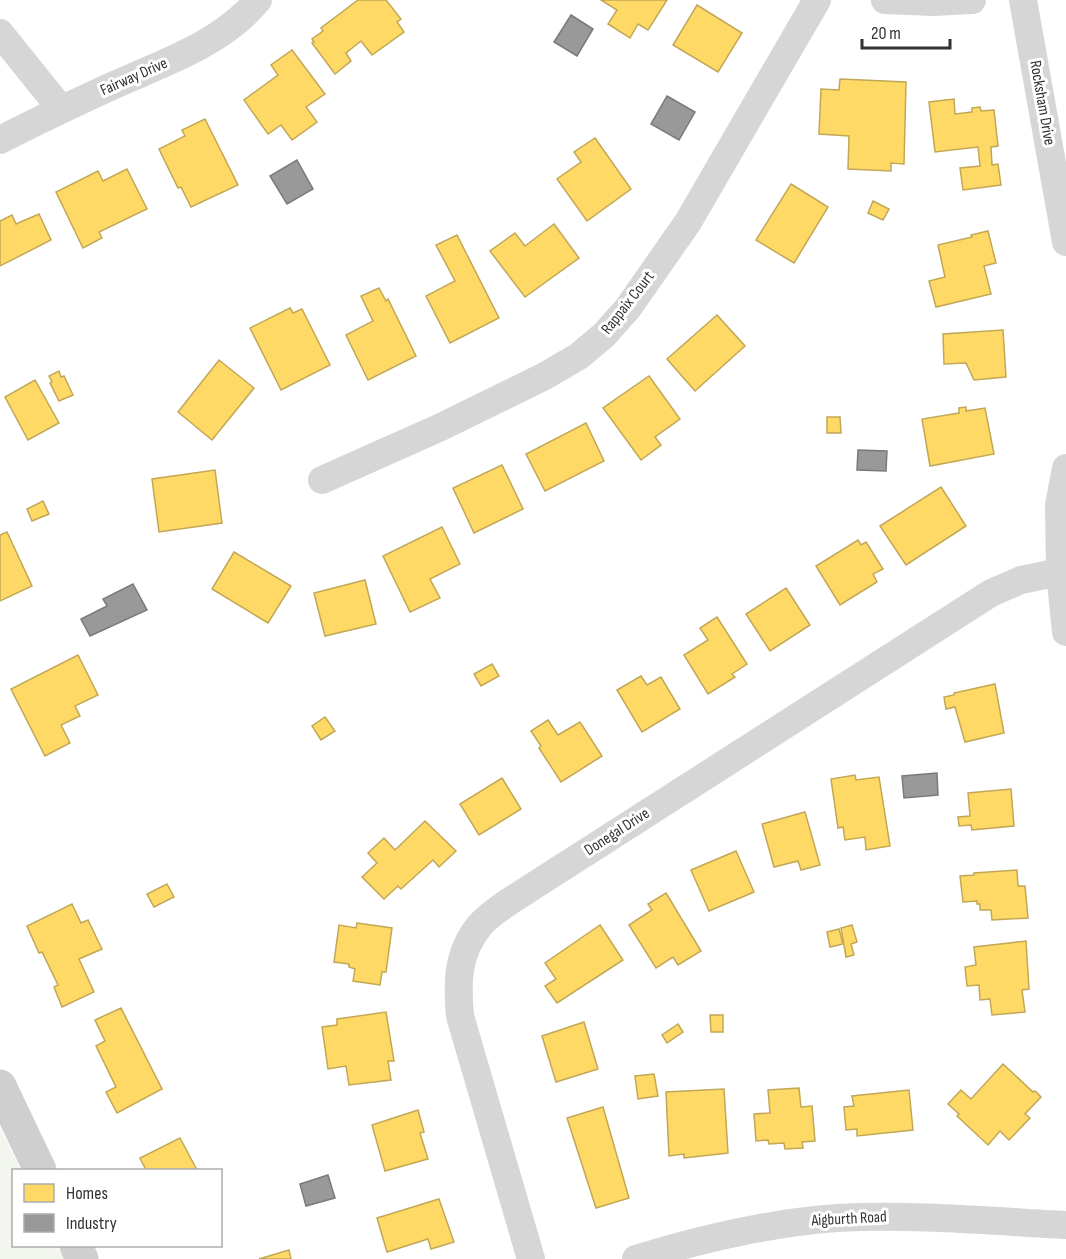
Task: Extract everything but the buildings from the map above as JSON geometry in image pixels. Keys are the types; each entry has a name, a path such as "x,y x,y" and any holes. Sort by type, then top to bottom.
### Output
{"street":[{"name":"Fairway Drive","path":"0,140 61,109 212,40 252,8 258,0"},
{"name":"Rappaix Court","path":"322,480 441,427 545,376 579,356 604,335 628,308 688,222 817,0"},
{"path":"885,0 933,2 972,0"},
{"name":"Rocksham Drive","path":"1023,0 1066,242"},
{"path":"0,33 61,109"},
{"path":"1066,468 1059,505 1060,572 1066,632"},
{"name":"Donegal Drive","path":"531,1259 460,1016 457,983 464,950 481,924 510,901 991,593 1021,580 1060,572"},
{"path":"0,1086 40,1169"},
{"name":"Aigburth Road","path":"636,1259 687,1243 740,1232 784,1224 836,1219 891,1216 1066,1225"}],"shaded area":[{"path":"0,1128 20,1169 12,1169 12,1247 57,1247 63,1259 0,1259"}]}
